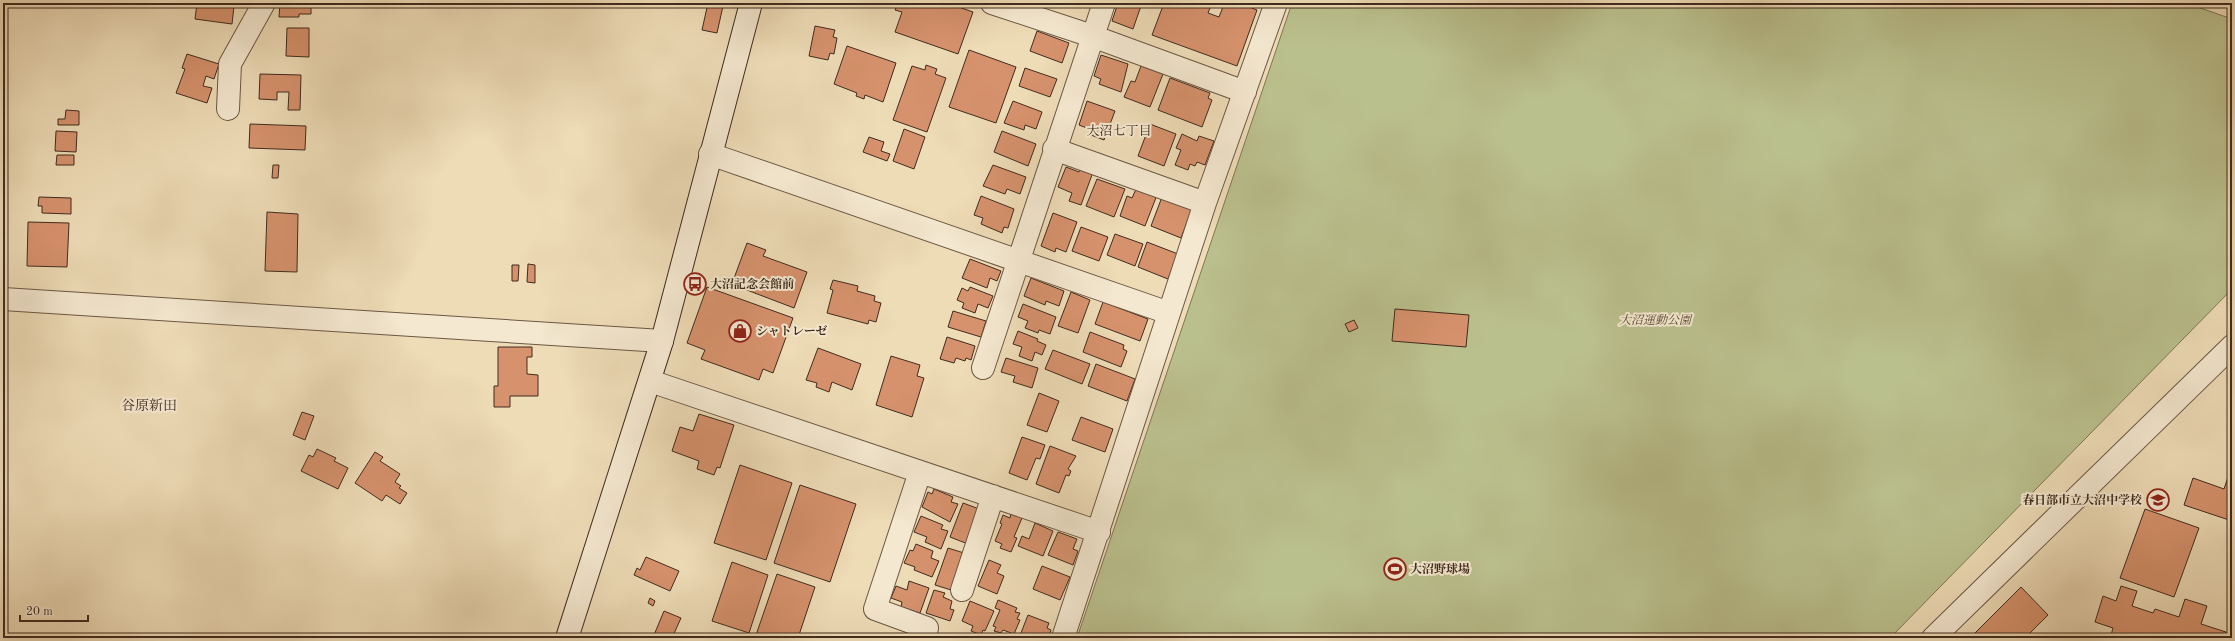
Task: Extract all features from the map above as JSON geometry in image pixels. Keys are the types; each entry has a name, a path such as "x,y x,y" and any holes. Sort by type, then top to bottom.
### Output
{"street":[{"path":"228,109 230,64 264,3"},
{"path":"567,638 662,342 710,154 751,3"},
{"path":"992,3 1092,36 1245,92"},
{"path":"983,368 1017,260 1104,3"},
{"path":"1063,638 1099,532 1205,203 1276,3"},
{"path":"1054,149 1205,203"},
{"path":"710,154 1169,313"},
{"path":"3,299 662,342"},
{"path":"1933,638 2232,346"},
{"path":"650,382 1099,532"},
{"path":"920,472 875,609 927,628 924,638"},
{"path":"962,590 993,496"}],"green space":[{"name":"大沼運動公園","path":"1292,3 2186,3 2232,19 2232,289 1890,638 1077,638"}],"building":[{"path":"197,3 226,3 226,5 234,6 232,24 195,19"},
{"path":"280,3 311,3 311,14 299,14 299,17 279,17"},
{"path":"644,3 671,3 671,6 644,5"},
{"path":"708,3 723,6 717,33 702,30"},
{"path":"898,3 947,3 973,12 958,54 895,32 902,12 895,10"},
{"path":"1118,3 1142,3 1133,29 1112,21"},
{"path":"1164,3 1212,3 1208,13 1219,17 1224,4 1233,7 1234,3 1239,3 1257,10 1237,66 1152,35"},
{"path":"815,26 835,30 833,37 837,38 834,54 830,53 828,60 809,56"},
{"path":"287,28 309,28 309,57 286,56"},
{"path":"1037,31 1069,43 1062,63 1030,51"},
{"path":"847,46 896,63 883,102 865,95 864,99 856,96 857,93 834,84"},
{"path":"969,50 1016,67 996,123 949,107"},
{"path":"187,54 219,64 214,79 206,76 203,86 212,88 207,103 176,93 185,69 182,68"},
{"path":"1101,55 1128,64 1121,92 1099,84 1101,79 1094,76"},
{"path":"926,65 937,69 935,74 946,78 927,132 893,120 912,66 925,70"},
{"path":"1141,66 1163,74 1150,107 1124,97 1131,81 1135,82"},
{"path":"1025,68 1057,79 1050,97 1019,86"},
{"path":"260,74 301,75 300,110 288,110 289,92 277,92 277,100 259,99"},
{"path":"1170,78 1210,93 1208,98 1212,100 1202,127 1158,110"},
{"path":"1013,101 1042,112 1036,129 1025,125 1024,130 1004,123"},
{"path":"1087,101 1115,111 1104,140 1091,135 1092,130 1079,125"},
{"path":"66,110 79,111 79,125 58,125 58,119 65,119"},
{"path":"250,124 306,126 305,150 249,148"},
{"path":"1150,124 1176,134 1164,166 1138,156"},
{"path":"904,129 925,137 914,169 893,161"},
{"path":"56,131 77,132 76,152 55,151"},
{"path":"1002,131 1036,144 1028,166 994,152"},
{"path":"1182,134 1197,141 1199,136 1214,141 1205,165 1197,162 1195,166 1190,164 1188,170 1175,165 1181,150 1176,148"},
{"path":"869,137 884,142 881,151 890,154 887,161 863,152"},
{"path":"57,155 74,155 74,165 56,165"},
{"path":"273,165 279,165 278,178 272,178"},
{"path":"993,165 1026,177 1020,194 1007,189 1005,194 983,186"},
{"path":"1066,167 1079,172 1081,167 1093,172 1081,205 1069,201 1072,193 1058,187"},
{"path":"1097,179 1125,189 1114,217 1086,206"},
{"path":"1137,187 1157,195 1145,226 1120,216 1127,196 1132,198"},
{"path":"981,196 1014,209 1008,228 1004,227 1002,233 981,224 983,218 974,215"},
{"path":"39,197 71,198 71,214 42,213 42,206 38,206"},
{"path":"1162,197 1192,209 1181,238 1151,226"},
{"path":"267,212 298,214 297,272 265,271"},
{"path":"1053,213 1077,222 1066,252 1056,248 1055,252 1041,246"},
{"path":"28,222 69,223 67,267 27,266"},
{"path":"1081,227 1108,237 1099,261 1072,251"},
{"path":"1115,234 1143,244 1135,266 1107,255"},
{"path":"1147,242 1178,254 1168,279 1138,267"},
{"path":"747,243 766,250 763,256 807,272 794,308 739,287 740,284 733,281"},
{"path":"970,259 1001,271 997,281 990,278 987,288 962,278"},
{"path":"528,264 535,265 535,283 527,282"},
{"path":"512,265 519,265 518,281 512,281"},
{"path":"1031,278 1064,291 1059,306 1046,301 1045,305 1024,296"},
{"path":"833,280 858,286 857,291 875,296 874,301 881,303 876,322 869,320 868,324 827,313 833,290 830,289"},
{"name":"シャトレーゼ","path":"707,287 793,318 773,373 763,369 759,380 701,359 705,350 687,343"},
{"path":"970,287 993,296 988,308 978,304 975,313 962,308 964,303 957,300 962,288 968,291"},
{"path":"1071,292 1090,300 1078,333 1058,326"},
{"path":"1103,302 1148,319 1140,341 1095,324"},
{"path":"1023,304 1056,317 1050,334 1039,330 1038,333 1025,328 1028,321 1018,317"},
{"path":"1395,309 1469,315 1466,347 1392,341"},
{"path":"953,311 986,321 981,337 948,327"},
{"path":"1354,320 1358,328 1349,332 1345,324"},
{"path":"1018,331 1038,339 1037,341 1046,345 1042,355 1035,352 1032,361 1019,356 1022,347 1013,344"},
{"path":"1090,332 1124,345 1123,349 1127,351 1121,367 1083,352"},
{"path":"947,337 975,346 971,360 966,358 965,361 956,358 954,363 940,359"},
{"path":"498,347 532,347 532,357 527,357 527,374 538,375 538,396 510,396 510,407 494,407 494,386 498,386"},
{"path":"818,348 861,364 852,390 832,382 829,392 816,387 817,383 806,380"},
{"path":"1053,350 1090,364 1082,384 1045,369"},
{"path":"891,356 920,365 917,376 924,378 912,417 876,405"},
{"path":"1006,358 1038,368 1032,388 1013,382 1015,376 1001,372"},
{"path":"1096,364 1135,379 1127,401 1088,386"},
{"path":"1039,393 1059,401 1047,432 1027,425"},
{"path":"302,412 314,416 305,440 293,435"},
{"path":"699,414 734,425 720,468 717,467 714,475 697,469 699,461 672,451 680,427 693,431"},
{"path":"1081,417 1113,429 1105,452 1072,440"},
{"path":"1022,437 1045,445 1040,459 1036,458 1027,480 1009,473"},
{"path":"1050,446 1076,456 1068,469 1071,471 1069,476 1066,475 1059,493 1036,484"},
{"path":"317,449 336,458 334,461 348,468 338,489 301,471 309,455 313,457"},
{"path":"375,452 383,457 380,461 400,474 395,482 401,486 399,488 407,493 400,504 386,495 382,501 355,483"},
{"path":"740,465 792,483 766,560 714,543"},
{"path":"2230,471 2232,471 2232,521 2184,505 2193,478 2224,489"},
{"path":"800,485 856,504 830,582 774,563"},
{"path":"934,489 953,497 951,502 958,504 950,522 922,507 928,492 932,494"},
{"path":"963,503 982,510 968,544 950,537"},
{"path":"2145,509 2199,528 2174,597 2120,578"},
{"path":"1011,513 1022,518 1014,537 1017,538 1011,552 1000,548 1002,544 995,541 1002,524 1000,523 1003,515 1010,518"},
{"path":"921,516 943,525 941,529 948,531 941,549 925,542 927,537 914,532"},
{"path":"1035,523 1053,531 1043,556 1018,546 1022,536 1029,539"},
{"path":"1058,532 1077,539 1073,549 1078,551 1073,565 1048,555"},
{"path":"916,544 933,551 931,558 939,561 932,577 914,570 915,567 904,563 910,550 913,551"},
{"path":"948,548 964,553 951,590 935,585"},
{"path":"646,557 679,571 670,591 634,575 637,568 640,570"},
{"path":"989,560 1001,565 997,573 1004,576 997,594 978,586"},
{"path":"732,562 768,575 749,633 712,621"},
{"path":"1042,566 1070,577 1060,600 1033,589"},
{"path":"777,574 815,587 798,638 755,638"},
{"path":"909,581 929,588 920,613 901,607 902,602 891,598 896,586 907,590"},
{"path":"2121,586 2137,591 2132,606 2153,613 2155,609 2179,617 2185,599 2207,606 2201,624 2226,632 2224,638 2121,638 2111,635 2113,628 2095,622 2103,596 2116,601"},
{"path":"2021,587 2048,615 2025,638 1970,638"},
{"path":"934,590 945,593 943,597 952,601 950,609 954,610 950,621 926,613"},
{"path":"650,598 655,601 653,606 648,603"},
{"path":"998,600 1017,608 1015,612 1020,613 1017,619 1020,620 1014,634 1003,630 1001,633 994,631 996,627 993,626 1000,610 995,608"},
{"path":"970,601 994,611 985,631 983,630 981,635 971,631 973,626 962,621"},
{"path":"664,611 681,618 672,638 659,638 654,635"},
{"path":"1028,615 1049,623 1047,628 1051,630 1048,638 1019,638"}],"place":[{"name":"大沼記念会館前","path":"695,284"},
{"name":"シャトレーゼ","path":"740,331"},
{"name":"春日部市立大沼中学校","path":"2158,500"},
{"name":"大沼野球場","path":"1395,569"}],"district":[{"name":"大沼七丁目","path":"1119,130"},
{"name":"谷原新田","path":"149,405"}]}
